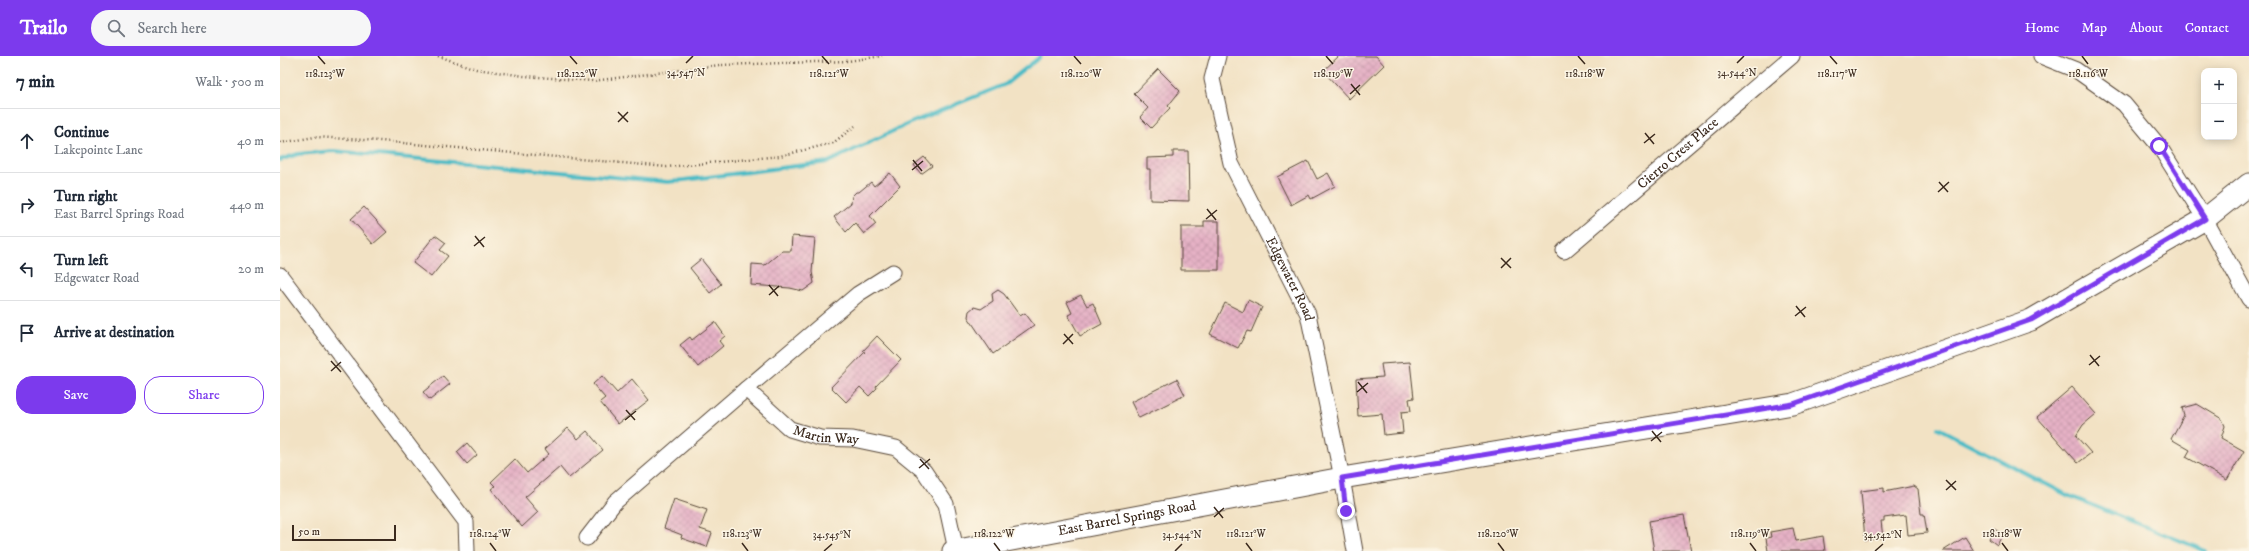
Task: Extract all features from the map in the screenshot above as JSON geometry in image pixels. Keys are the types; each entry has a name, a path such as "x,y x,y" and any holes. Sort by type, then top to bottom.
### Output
{"street":[{"name":"Edgewater Road","path":"1218,56 1212,79 1231,163 1308,314 1342,478 1346,511 1355,551"},
{"name":"Cierro Crest Place","path":"1564,251 1792,56"},
{"path":"2041,56 2076,70 2124,104 2159,146 2205,219 2249,299"},
{"name":"East Barrel Springs Road","path":"955,551 1342,478 1793,404 2031,320 2205,219 2249,184"},
{"path":"587,538 615,502 858,294 893,272"},
{"path":"280,275 466,522 467,551"},
{"name":"Martin Way","path":"746,389 790,429 820,438 853,439 896,448 924,471 946,504 955,551"}],"path":[{"path":"438,56 476,69 524,76 593,81 720,65 848,61 882,56"},
{"path":"280,143 315,137 374,140 667,167 780,156 833,143 855,126"}],"building":[{"path":"1339,56 1376,56 1384,65 1349,99 1323,71"},
{"path":"1158,69 1180,91 1168,106 1170,108 1151,128 1140,117 1148,108 1134,94"},
{"path":"1173,151 1188,151 1189,201 1150,200 1150,169 1147,169 1147,158 1173,157"},
{"path":"924,157 932,166 921,174 914,165"},
{"path":"1308,161 1317,179 1328,173 1335,186 1311,199 1309,195 1291,205 1277,177"},
{"path":"890,173 900,186 870,216 876,224 864,234 855,223 846,232 834,217 851,203 852,196 856,192 859,192 871,182 874,186"},
{"path":"364,207 387,232 373,244 351,219"},
{"path":"1204,221 1219,221 1219,270 1181,270 1181,227 1204,227"},
{"path":"435,235 446,243 440,250 448,256 431,277 413,263"},
{"path":"792,236 815,238 812,272 814,283 803,291 790,288 751,285 752,264 765,265 782,251 791,251"},
{"path":"701,259 721,284 710,293 690,268"},
{"path":"998,290 1004,294 1020,316 1025,313 1034,325 993,354 968,317 969,311 974,307 981,309 993,301 992,294"},
{"path":"1081,295 1087,306 1093,303 1102,324 1080,336 1068,315 1072,313 1067,302"},
{"path":"1248,300 1262,307 1251,332 1247,331 1238,348 1210,334 1225,303 1243,312"},
{"path":"715,322 725,336 719,341 723,346 698,367 680,345 690,337 692,340"},
{"path":"877,336 901,360 876,386 877,388 869,396 860,387 846,402 831,387 865,352 863,351"},
{"path":"1410,362 1414,398 1409,399 1411,411 1401,412 1403,433 1384,435 1382,414 1358,416 1356,379 1383,377 1381,364"},
{"path":"443,376 450,384 430,400 423,392"},
{"path":"602,376 617,393 632,379 649,400 618,424 600,402 605,398 593,384"},
{"path":"1177,379 1185,395 1139,418 1131,402"},
{"path":"2072,387 2096,414 2083,425 2076,436 2091,453 2078,463 2037,417"},
{"path":"2197,404 2222,419 2225,426 2221,438 2244,451 2227,480 2186,457 2190,450 2171,439 2184,415 2182,408"},
{"path":"568,428 578,439 587,431 603,450 569,478 560,467 525,497 538,512 522,527 491,489 495,486 491,482 515,459 527,473 549,454 545,449"},
{"path":"467,443 477,455 467,464 457,452"},
{"path":"1914,486 1918,489 1921,514 1924,514 1927,533 1908,535 1906,515 1884,518 1884,521 1881,521 1883,538 1865,540 1861,491 1884,488 1884,492"},
{"path":"674,499 707,510 700,529 712,533 707,547 681,538 682,535 664,528"},
{"path":"1684,515 1691,551 1654,551 1649,521"},
{"path":"1793,528 1796,541 1823,536 1825,551 1768,551 1766,538 1771,537 1770,532"},
{"path":"1994,529 2003,534 1997,545 1989,539"},
{"path":"1965,537 1974,551 1943,551"}],"waterway":[{"path":"280,160 298,154 334,151 668,182 828,162 910,123 1006,84 1041,56"},
{"path":"1938,428 2067,495 2206,551"}],"route":[{"path":"1346,511 1342,478 1793,404 2031,320 2205,219 2159,146"}]}
